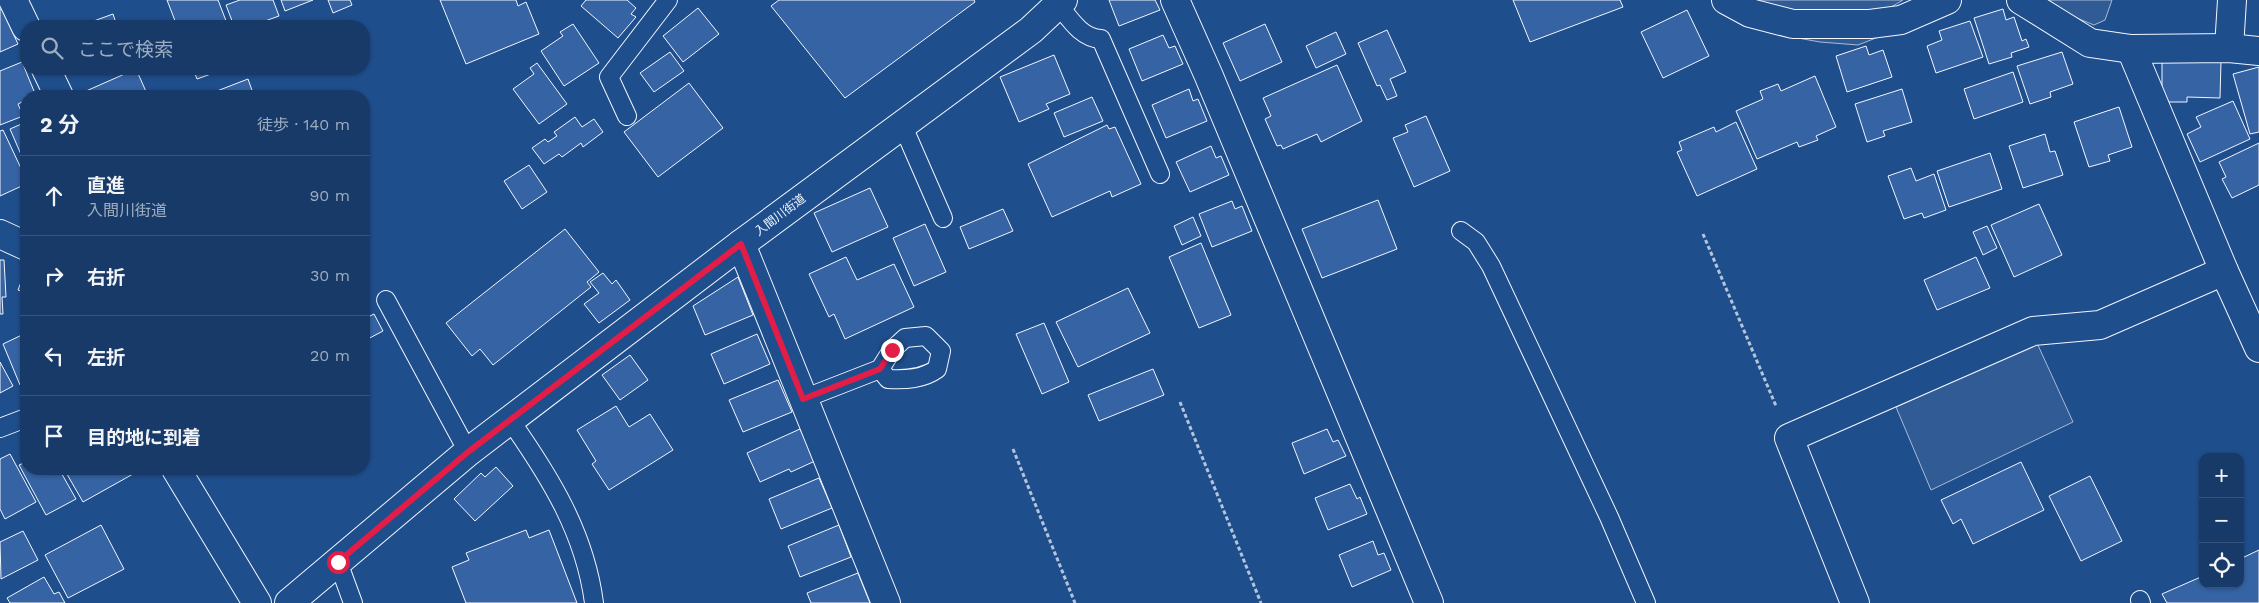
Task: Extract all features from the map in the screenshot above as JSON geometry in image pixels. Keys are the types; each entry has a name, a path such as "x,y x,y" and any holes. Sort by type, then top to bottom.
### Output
{"street":[{"path":"13,0 23,20"},
{"path":"1174,0 1208,74 1429,603"},
{"path":"1726,0 1750,13 1793,24 1870,24 1901,20 1947,0"},
{"path":"2021,0 2090,43 2131,49 2228,48 2259,51"},
{"path":"2228,48 2232,0"},
{"name":"入間川街道","path":"289,603 468,452 741,244 1031,30 1061,2"},
{"path":"2131,49 2224,271 2259,348"},
{"path":"49,75 56,90"},
{"path":"0,234 20,243"},
{"path":"741,244 886,603"},
{"path":"1855,603 1789,438 2033,331 2100,325 2224,271"},
{"path":"180,475 257,603"}],"lane":[{"path":"627,116 609,78 668,0"},
{"path":"1061,2 1080,31 1092,39 1101,39 1160,174"},
{"path":"902,124 943,218"},
{"path":"1462,231 1476,242 1491,266 1609,517 1646,603"},
{"path":"386,300 468,452"},
{"path":"803,399 880,369"},
{"path":"0,428 20,420"},
{"path":"510,420 545,470 563,502 589,572 594,603"},
{"path":"338,562 354,603"}],"path":[{"path":"1704,234 1789,438"},
{"path":"1180,402 1260,603"},
{"path":"1013,449 1075,603"}],"shaded area":[{"path":"1714,0 1903,0 1886,10 1886,34 1858,45 1820,42 1770,33 1731,17"},
{"path":"2047,0 2112,0 2105,20 2094,25 2062,12"},
{"path":"2037,343 2073,422 1931,490 1896,407"}],"building":[{"path":"167,0 218,0 226,20 175,20"},
{"path":"240,0 273,0 279,16 268,20 232,20 226,5"},
{"path":"281,0 313,0 285,11"},
{"path":"328,0 350,0 352,5 333,13"},
{"path":"440,0 516,0 518,6 526,2 539,34 466,64"},
{"path":"586,0 627,0 636,8 631,14 636,17 618,38 581,6"},
{"path":"779,0 974,0 975,2 845,98 771,6"},
{"path":"1109,0 1155,0 1160,10 1119,26"},
{"path":"1513,0 1620,0 1623,7 1530,42"},
{"path":"698,8 719,34 683,62 663,36"},
{"path":"0,9 2,9 18,44 0,52"},
{"path":"2003,9 2006,20 2014,17 2022,41 2026,39 2029,47 2011,53 2012,57 1989,64 1974,18"},
{"path":"1687,10 1709,56 1663,78 1641,32"},
{"path":"113,14 115,20 96,20"},
{"path":"1970,21 1983,57 1936,73 1927,46 1942,40 1939,31"},
{"path":"573,24 599,63 564,86 541,51 563,36 560,32"},
{"path":"1265,24 1282,62 1240,81 1223,43"},
{"path":"1387,30 1406,72 1390,79 1397,96 1387,100 1380,85 1377,86 1358,43"},
{"path":"1336,32 1346,54 1316,68 1306,46"},
{"path":"1163,35 1169,48 1175,46 1183,64 1142,81 1129,49"},
{"path":"1866,46 1869,55 1883,50 1892,77 1847,92 1836,56"},
{"path":"670,52 684,71 654,92 640,73"},
{"path":"2062,52 2073,84 2050,92 2051,97 2030,104 2017,66"},
{"path":"1054,55 1070,94 1046,104 1049,109 1019,122 1000,77"},
{"path":"2162,60 2221,61 2220,98 2187,97 2187,102 2167,102 2162,94"},
{"path":"20,63 20,75 27,75 34,90 20,90 20,103 18,104 20,117 0,125 0,71"},
{"path":"537,63 567,104 539,124 513,89 534,74 530,68"},
{"path":"1337,65 1362,121 1321,142 1317,134 1283,149 1281,145 1277,146 1265,119 1271,116 1263,98"},
{"path":"2259,67 2259,132 2250,134 2233,74"},
{"path":"2013,72 2023,102 1974,119 1964,89"},
{"path":"122,75 139,75 145,90 88,90"},
{"path":"195,75 208,75 197,79"},
{"path":"1815,76 1836,127 1816,136 1818,140 1799,147 1797,142 1757,159 1736,111 1763,99 1760,91 1778,84 1781,91"},
{"path":"248,79 252,90 220,90"},
{"path":"689,83 723,128 658,177 624,132"},
{"path":"1189,89 1193,101 1198,99 1207,121 1166,138 1152,105"},
{"path":"1902,89 1912,122 1883,131 1885,136 1867,142 1855,104"},
{"path":"1092,97 1103,121 1064,137 1054,113"},
{"path":"2233,101 2250,139 2200,162 2187,134 2201,127 2196,117"},
{"path":"2119,107 2132,147 2108,155 2110,161 2089,167 2074,122"},
{"path":"1426,116 1450,171 1414,187 1393,138 1408,132 1405,125"},
{"path":"575,117 582,127 594,119 603,132 583,147 581,143 562,157 559,154 544,164 532,148 545,139 548,142 557,136 554,132"},
{"path":"1736,122 1757,169 1697,196 1677,152 1682,150 1679,142 1714,127 1716,132"},
{"path":"20,125 20,152 10,129"},
{"path":"1107,125 1109,129 1115,127 1141,184 1112,197 1110,191 1052,217 1028,164"},
{"path":"3,130 20,166 20,187 0,196 0,131"},
{"path":"2045,134 2050,152 2055,151 2063,175 2023,188 2009,146"},
{"path":"2259,143 2259,185 2232,198 2222,179 2226,177 2219,162"},
{"path":"1211,146 1216,158 1221,156 1229,175 1190,192 1176,162"},
{"path":"1990,153 2002,189 1949,207 1937,171"},
{"path":"529,165 547,192 522,209 504,181"},
{"path":"1911,168 1916,181 1934,174 1946,210 1924,218 1922,213 1904,219 1888,176"},
{"path":"870,188 888,227 832,252 814,213"},
{"path":"1378,200 1397,249 1322,278 1302,229"},
{"path":"1232,201 1235,209 1242,206 1252,231 1212,247 1199,214"},
{"path":"2039,204 2062,255 2014,277 1991,225"},
{"path":"1003,209 1013,231 969,249 960,227"},
{"path":"1193,217 1201,236 1182,245 1174,226"},
{"path":"925,224 946,272 914,286 893,238"},
{"path":"1987,226 1997,248 1983,255 1973,232"},
{"path":"565,229 599,272 587,282 591,287 493,365 480,349 472,356 446,323"},
{"path":"1201,243 1231,315 1199,328 1169,257"},
{"path":"846,257 857,280 894,264 914,307 845,339 834,314 829,317 809,274"},
{"path":"1976,257 1990,288 1937,310 1924,280"},
{"path":"0,260 4,260 6,297 2,297 3,314 0,314"},
{"path":"603,273 612,284 616,280 630,300 599,323 584,304 599,293 590,282"},
{"path":"738,277 753,315 705,335 693,306"},
{"path":"1128,288 1150,333 1078,367 1056,322"},
{"path":"374,314 383,331 370,338 370,316"},
{"path":"1044,323 1069,382 1042,394 1016,334"},
{"path":"757,334 770,364 724,384 711,354"},
{"path":"20,336 20,385 3,344"},
{"path":"630,355 648,380 620,400 602,375"},
{"path":"0,362 13,386 0,393"},
{"path":"1153,369 1164,395 1099,421 1088,395"},
{"path":"778,380 792,412 743,432 729,400"},
{"path":"616,406 629,427 650,414 673,450 609,490 592,464 596,461 577,430"},
{"path":"800,429 815,461 791,472 789,469 760,482 747,453"},
{"path":"1327,429 1333,442 1338,440 1346,456 1304,474 1292,443"},
{"path":"10,454 36,502 5,519 0,509 0,459"},
{"path":"2021,462 2044,510 1973,544 1961,519 1953,524 1941,500"},
{"path":"496,467 513,486 475,521 454,499 481,473 485,477"},
{"path":"24,475 62,475 76,499 46,515"},
{"path":"67,475 131,475 83,502"},
{"path":"2090,476 2122,541 2081,561 2049,496"},
{"path":"819,478 832,508 781,529 769,499"},
{"path":"1350,484 1357,499 1360,497 1367,514 1328,530 1315,498"},
{"path":"101,525 124,569 68,598 45,555"},
{"path":"839,525 851,557 800,577 788,546"},
{"path":"526,530 529,538 549,530 577,603 466,603 452,567 469,560 466,553"},
{"path":"23,531 38,560 1,579 0,542"},
{"path":"1373,541 1378,555 1384,553 1391,570 1352,587 1339,555"},
{"path":"2259,550 2259,603 2167,603 2162,594 2199,578 2199,588 2244,588 2244,557"},
{"path":"858,573 870,603 811,603 807,593"},
{"path":"44,577 54,594 59,592 65,603 10,603 7,598"}],"route":[{"path":"338,562 468,452 741,244 803,399 880,369 892,350"}]}
